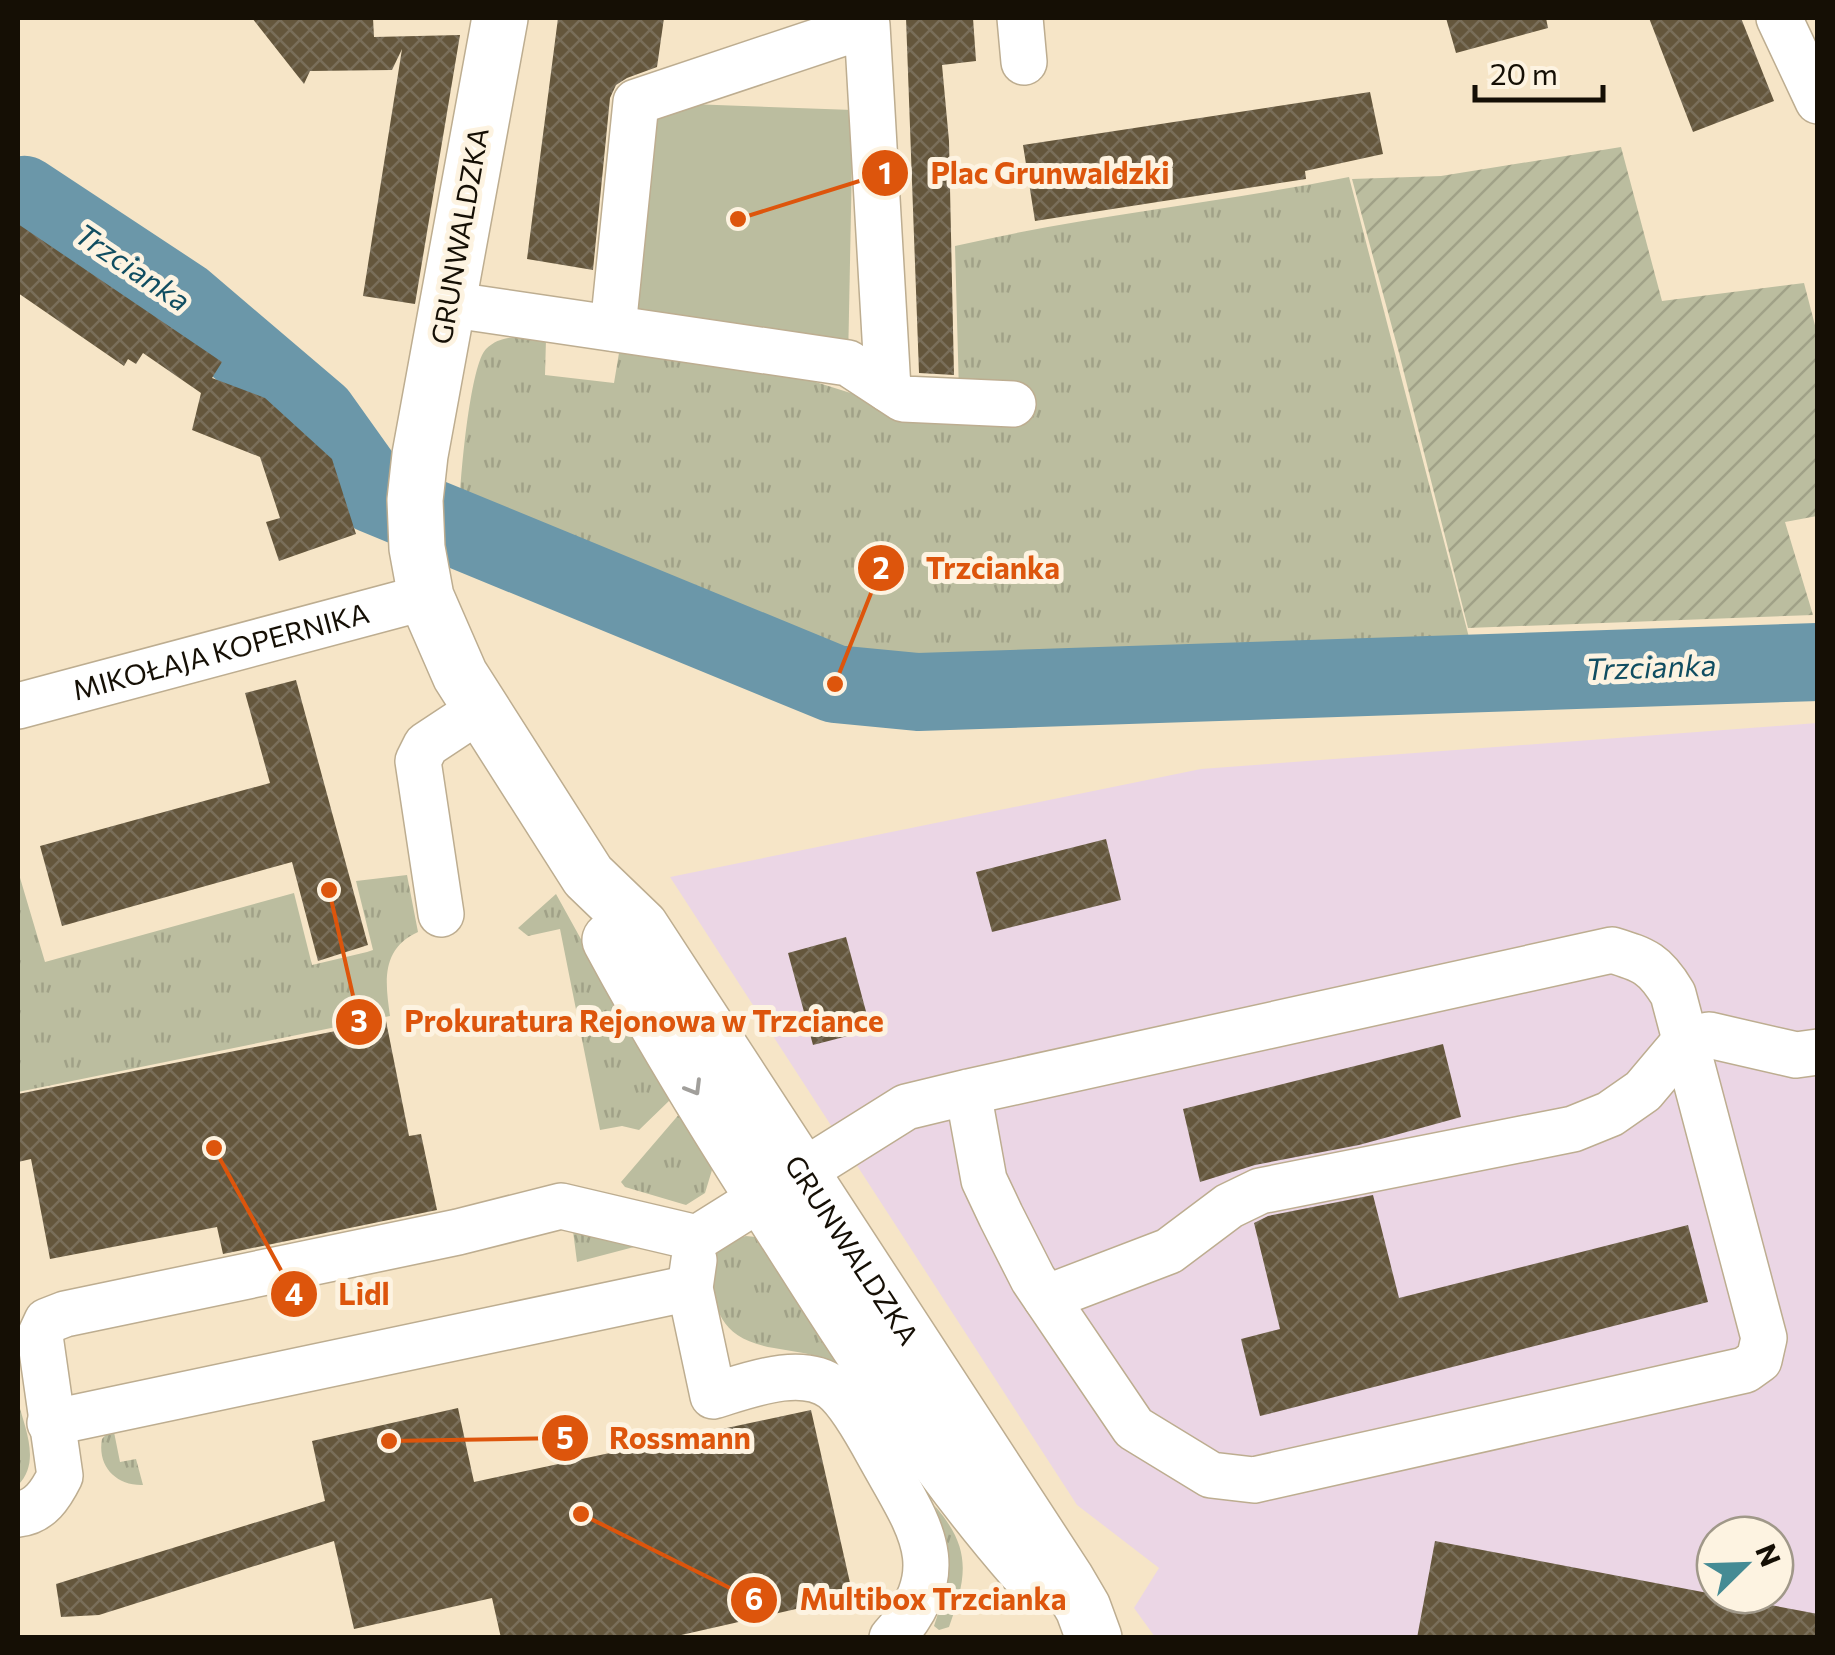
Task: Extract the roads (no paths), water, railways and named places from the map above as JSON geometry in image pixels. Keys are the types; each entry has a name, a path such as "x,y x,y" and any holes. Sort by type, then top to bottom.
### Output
{"main road":[{"name":"GRUNWALDZKA","path":"500,18 420,455 415,500 421,573 460,675 588,876 611,942 694,1089 784,1185 1019,1507 1083,1608 1091,1638"},
{"name":"GRUNWALDZKA","path":"784,1185 850,1333 966,1499 1060,1612 1091,1638"}],"street":[{"path":"1020,18 1024,62"},
{"path":"1779,18 1818,101"},
{"path":"613,328 636,102 867,25 888,389"},
{"path":"447,304 848,363 903,399 1012,404"},
{"name":"MIKOŁAJA KOPERNIKA","path":"18,706 421,573"},
{"path":"441,914 418,762 426,745 482,708"},
{"path":"18,1514 28,1514 51,1496 60,1476 40,1336 47,1322 65,1314 458,1232 561,1206 697,1238 906,1106 968,1092 1612,950 1644,960 1661,974 1673,994 1764,1338 1759,1360 1745,1370 1254,1480 1211,1475 1134,1428 1046,1298 984,1180 968,1092"},
{"path":"1046,1298 1169,1251 1229,1206 1260,1191 1574,1129 1610,1114 1643,1091 1686,1040 1709,1035 1796,1055 1818,1052"},
{"path":"697,1238 690,1288 713,1396 762,1382 802,1378 832,1388 866,1430 918,1521 927,1553 922,1589 910,1618 892,1638"},
{"path":"50,1424 690,1288"}],"waterway":[{"name":"Trzcianka","path":"18,197 24,195 183,300 318,415 375,495 835,684 918,692 1818,662"}],"place":[{"name":"Plac Grunwaldzki","path":"738,219"},
{"name":"Trzcianka","path":"835,684"},
{"name":"Prokuratura Rejonowa w Trzciance","path":"329,890"},
{"name":"Lidl","path":"214,1148"},
{"name":"Rossmann","path":"389,1441"},
{"name":"Multibox Trzcianka","path":"581,1514"}]}
